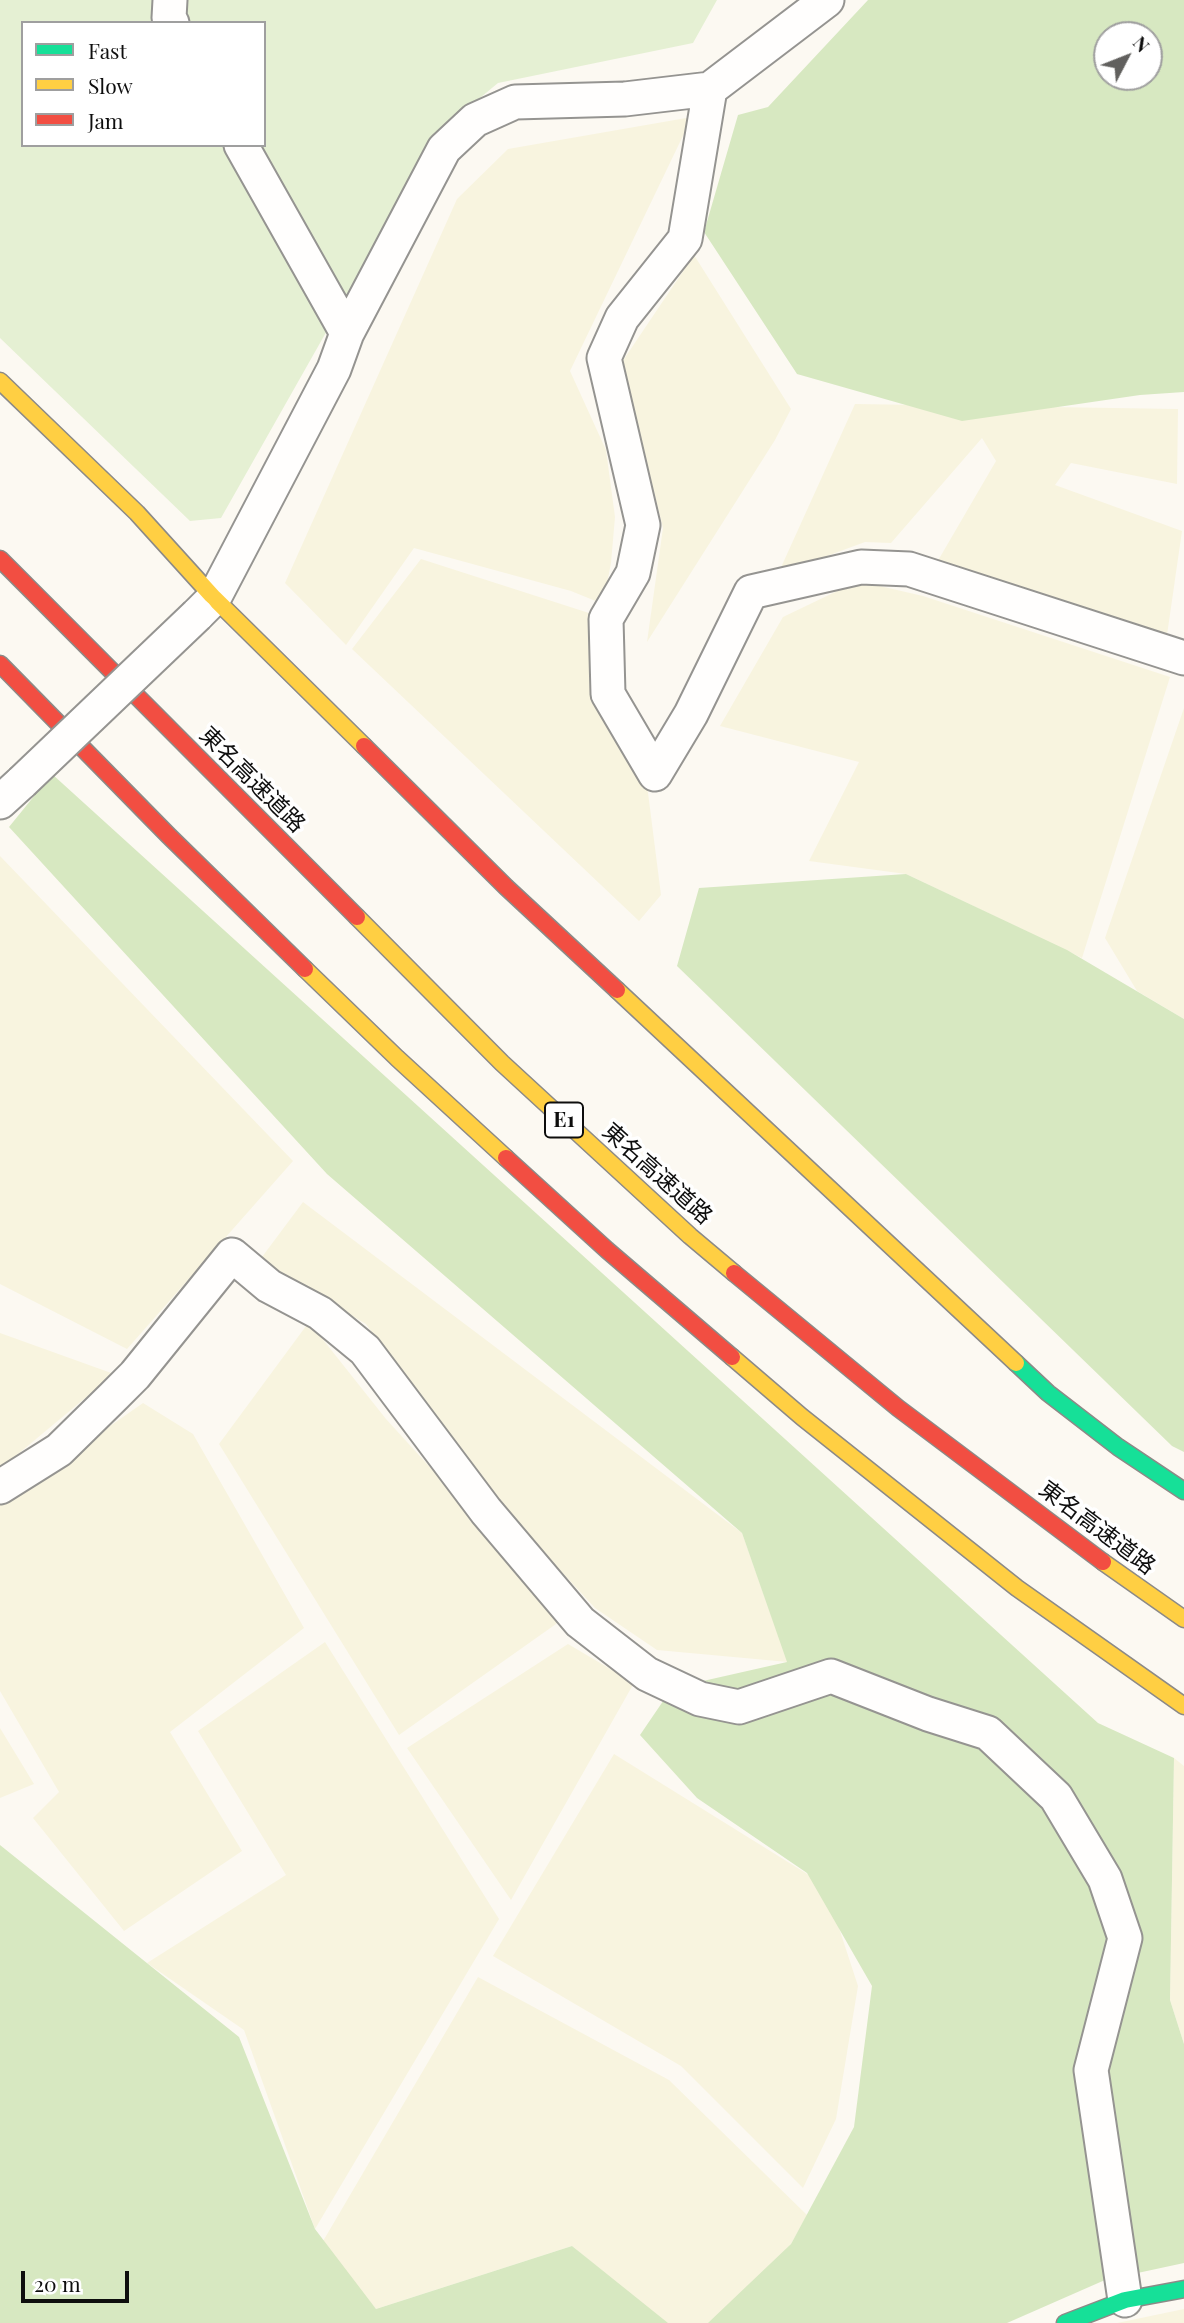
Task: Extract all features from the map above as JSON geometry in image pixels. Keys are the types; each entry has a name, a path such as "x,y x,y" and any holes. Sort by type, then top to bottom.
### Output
{"main road":[{"path":"0,381 137,513 206,606 1048,1393 1118,1447 1184,1491"},
{"name":"東名高速道路","path":"0,559 502,1063 690,1236 898,1408 1124,1578 1184,1619"},
{"path":"0,664 169,836 387,1049 607,1250 802,1417 1017,1588 1184,1706"},
{"path":"1065,2323 1125,2300 1184,2289"}],"street":[{"path":"170,0 171,21"},
{"path":"11,792 206,606 334,369 347,333 444,149 475,120 515,102 625,99 710,89 827,0"},
{"path":"710,89 685,239 622,318 604,358 643,525 633,573 606,618 608,694 655,774 691,714 751,592 861,567 909,569 1184,658"},
{"path":"242,147 347,333"},
{"path":"0,1487 59,1450 135,1375 232,1255 269,1286 320,1313 365,1350 486,1511 580,1622 647,1674 700,1699 739,1707 831,1676 928,1714 988,1733 1056,1797 1105,1880 1125,1938 1091,2070 1125,2300"}],"shaded area":[{"path":"692,117 570,371 606,450 615,517 611,563 603,604 571,591 414,548 346,645 285,583 457,199 508,149"},
{"path":"694,255 791,409 775,440 647,642 663,528 622,362"},
{"path":"855,404 1178,409 1177,484 1071,463 1055,485 1182,531 1167,635 1142,632 936,564 996,461 982,438 891,543 865,542 778,574"},
{"path":"421,559 592,614 646,777 661,895 639,921 352,649"},
{"path":"858,581 923,596 1170,677 1082,958 906,874 809,861 859,762 720,726 783,617"},
{"path":"1184,708 1184,1019 1137,991 1105,938"},
{"path":"0,856 293,1161 127,1349 0,1284"},
{"path":"303,1202 742,1533 788,1662 657,1650 595,1608 497,1502 366,1324 259,1261"},
{"path":"309,1322 386,1419 564,1614 556,1624 399,1735 219,1444"},
{"path":"0,1333 114,1374 0,1469"},
{"path":"143,1403 193,1434 304,1628 170,1732 242,1851 124,1931 33,1818 59,1792 0,1691 0,1503"},
{"path":"325,1642 499,1919 315,2229 244,2030 147,1963 286,1875 198,1731"},
{"path":"568,1644 634,1683 511,1900 407,1748"},
{"path":"0,1728 34,1784 0,1798"},
{"path":"614,1754 825,1885 858,1986 836,2119 803,2188 681,2066 493,1956"},
{"path":"1174,1758 1184,1766 1184,2044 1170,2000"},
{"path":"478,1977 669,2080 807,2215 791,2244 723,2323 663,2323 572,2246 376,2309 319,2248"},
{"path":"1184,2309 1184,2323 1117,2323"}],"green space":[{"path":"0,0 717,0 693,43 498,83 440,131 221,518 190,521 0,338"},
{"path":"868,0 1184,0 1184,392 1140,395 962,421 797,374 704,232 738,115 768,107"},
{"path":"52,774 1098,1723 1174,1758 1170,2000 1184,2044 1184,2263 1105,2280 1007,2323 708,2323 791,2244 854,2127 872,1986 807,1873 697,1798 640,1735 672,1688 787,1662 742,1533 327,1174 9,827"},
{"path":"906,874 1067,950 1184,1019 1184,1452 1172,1446 677,966 699,888"},
{"path":"0,1845 239,2037 315,2229 376,2309 572,2246 668,2323 0,2323"}],"traffic: fast":[{"path":"1016,1363 1048,1393 1118,1447 1184,1491"},
{"path":"1065,2323 1125,2300 1184,2289"}],"traffic: slow":[{"path":"0,381 137,513 214,598 364,746"},
{"path":"357,917 502,1063 734,1273"},
{"path":"305,969 506,1158"},
{"path":"617,990 1016,1363"},
{"path":"732,1357 802,1417 1017,1588 1184,1706"},
{"path":"1103,1562 1184,1619"}],"traffic: jam":[{"path":"0,559 357,917"},
{"path":"0,664 169,836 305,969"},
{"path":"364,746 506,887 617,990"},
{"path":"506,1158 607,1250 732,1357"},
{"path":"734,1273 898,1408 1103,1562"}]}
